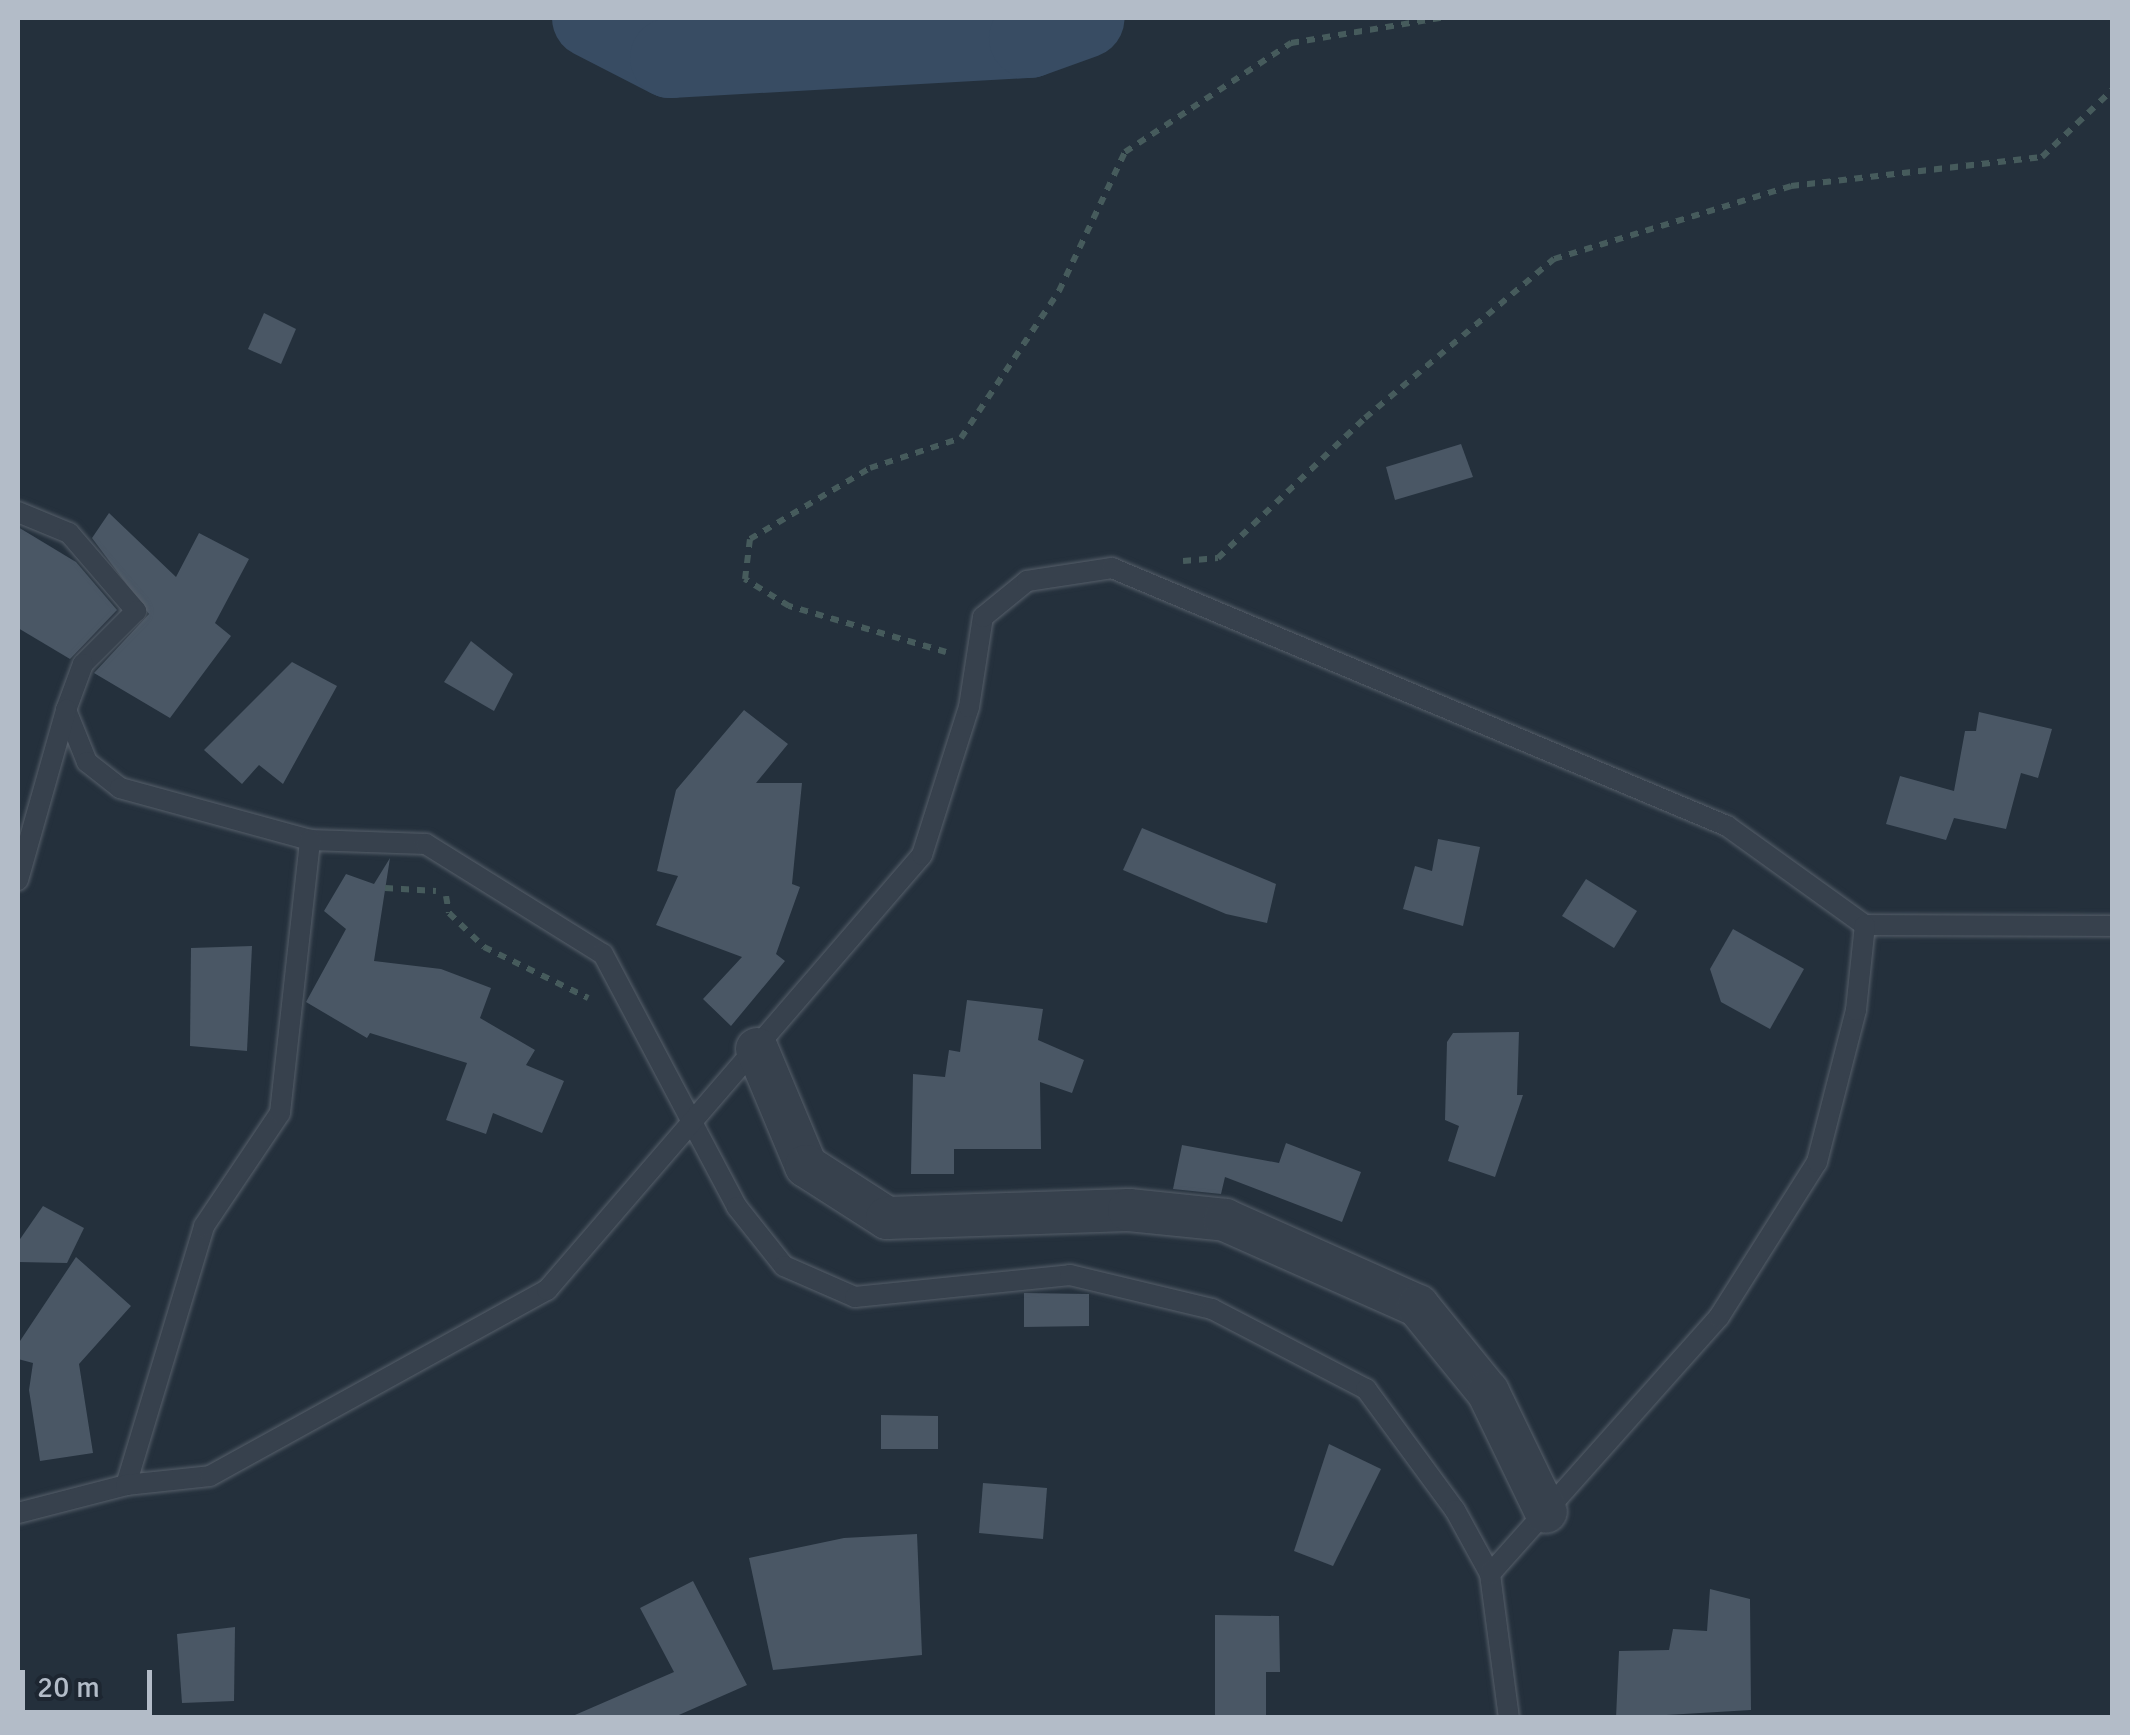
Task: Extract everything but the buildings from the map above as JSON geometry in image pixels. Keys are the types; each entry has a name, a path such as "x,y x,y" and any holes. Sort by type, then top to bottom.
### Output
{"street":[{"path":"757,1049 806,1166 887,1218 1128,1210 1224,1220 1418,1306 1488,1392 1546,1512"}],"lane":[{"path":"18,512 70,533 136,611 83,664 66,710 18,880"},
{"path":"18,1514 126,1486 187,1482 260,1454 546,1290 694,1127 922,855 977,660 983,617 1027,581 1112,568 1728,826 1865,926 2112,926"},
{"path":"66,710 87,762 120,788 310,840 426,844 602,954 737,1207 784,1266 855,1296 1070,1274 1212,1309 1291,1343 1366,1388 1456,1510 1490,1574 1509,1718"},
{"path":"126,1486 204,1226 280,1113 310,840"},
{"path":"1490,1574 1720,1317 1818,1162 1856,1010 1865,926"}],"path":[{"path":"977,660 789,606 745,579 750,540 870,468 961,438 1059,292 1126,152 1291,44 1441,18"},
{"path":"1112,568 1218,558 1365,418 1554,259 1791,186 2042,158 2112,90"},
{"path":"386,888 446,893 449,913 484,947 639,1022"}],"waterway":[{"path":"592,18 670,58 1029,38 1085,18"}]}
